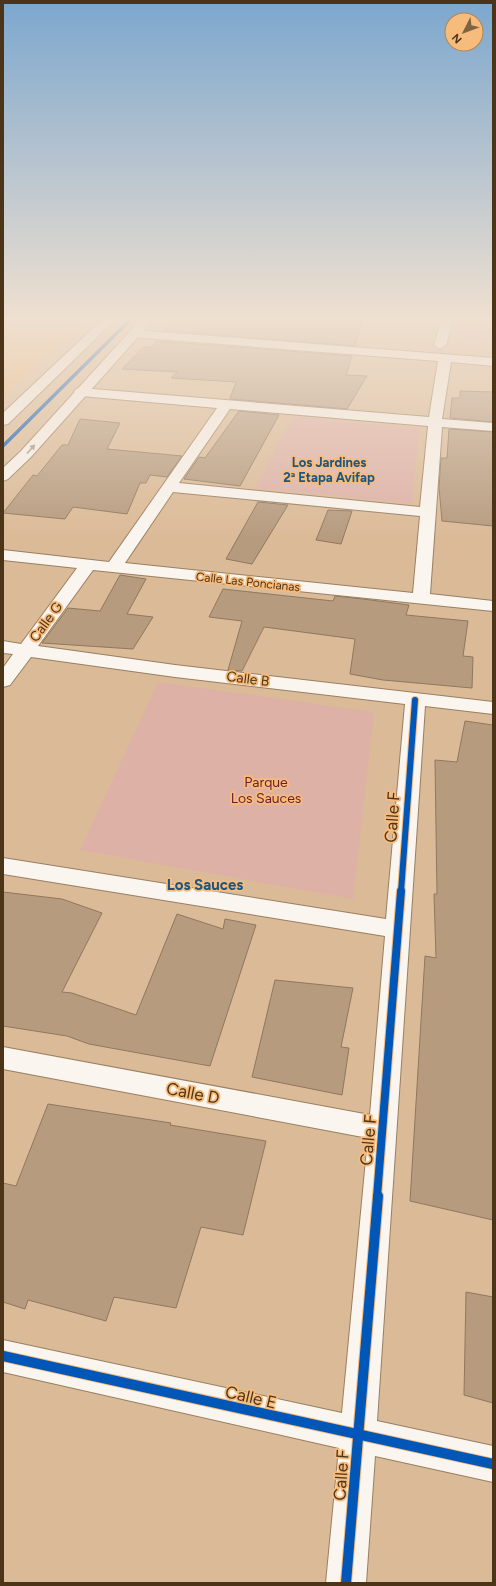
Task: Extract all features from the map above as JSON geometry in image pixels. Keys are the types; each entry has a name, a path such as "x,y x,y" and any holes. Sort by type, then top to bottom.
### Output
{"street":[{"path":"3,421 35,391"},
{"path":"421,599 439,391"},
{"path":"3,476 26,454 81,392 493,427"},
{"path":"114,566 226,404"},
{"path":"169,487 428,512"},
{"name":"Calle Las Poncianas","path":"3,555 114,566 200,577 493,606"},
{"name":"Calle G","path":"3,681 89,564"},
{"name":"Calle B","path":"3,647 415,700 493,708"},
{"name":"Calle F","path":"346,1583 384,1129 397,929 415,700"},
{"path":"3,866 397,929"},
{"name":"Calle D","path":"3,1058 384,1129"},
{"name":"Calle E","path":"3,1356 493,1464"}],"shaded area":[{"path":"3,391 9,391 3,397"}],"green space":[{"path":"293,416 419,429 412,504 255,488"},
{"name":"Parque Los Sauces","path":"158,682 374,712 353,899 80,850"}],"building":[{"path":"233,391 358,391 347,409 230,399"},
{"path":"460,391 493,392 493,422 450,418 452,398 460,398"},
{"path":"239,411 279,415 240,486 184,479 199,457 205,458"},
{"path":"80,419 120,423 107,449 182,456 167,477 150,475 146,483 140,483 127,514 73,507 65,519 3,513 33,475 37,476 62,445 68,445"},
{"path":"449,429 493,432 493,526 442,521 439,487 441,458 447,458"},
{"path":"258,502 288,505 252,564 226,559"},
{"path":"328,510 352,511 341,544 316,540"},
{"path":"120,575 146,579 127,614 153,617 133,649 42,643 68,608 100,611"},
{"path":"223,589 333,601 335,596 409,605 406,615 468,621 463,656 473,657 472,688 383,680 350,674 355,639 264,627 242,671 228,670 242,621 209,617"},
{"path":"465,721 493,725 493,1220 410,1201 425,956 436,958 434,894 437,894 435,760 457,762"},
{"path":"3,892 62,899 102,913 62,992 72,993 136,1015 177,914 223,929 225,919 256,925 210,1066 89,1044 67,1036 3,1026"},
{"path":"275,980 353,988 341,1047 349,1048 342,1095 252,1077"},
{"path":"48,1104 171,1123 170,1125 266,1141 243,1235 201,1227 176,1308 114,1297 106,1321 28,1300 25,1309 3,1302 3,1183 16,1186"},
{"path":"466,1292 493,1297 493,1403 464,1395"}],"cycle path":[{"path":"3,446 58,391"},
{"path":"346,1583 383,1129 415,700"},
{"path":"3,1356 493,1464"}],"district":[{"name":"Los Jardines 2ª Etapa Avifap","path":"329,470"},
{"name":"Los Sauces","path":"205,885"}]}
